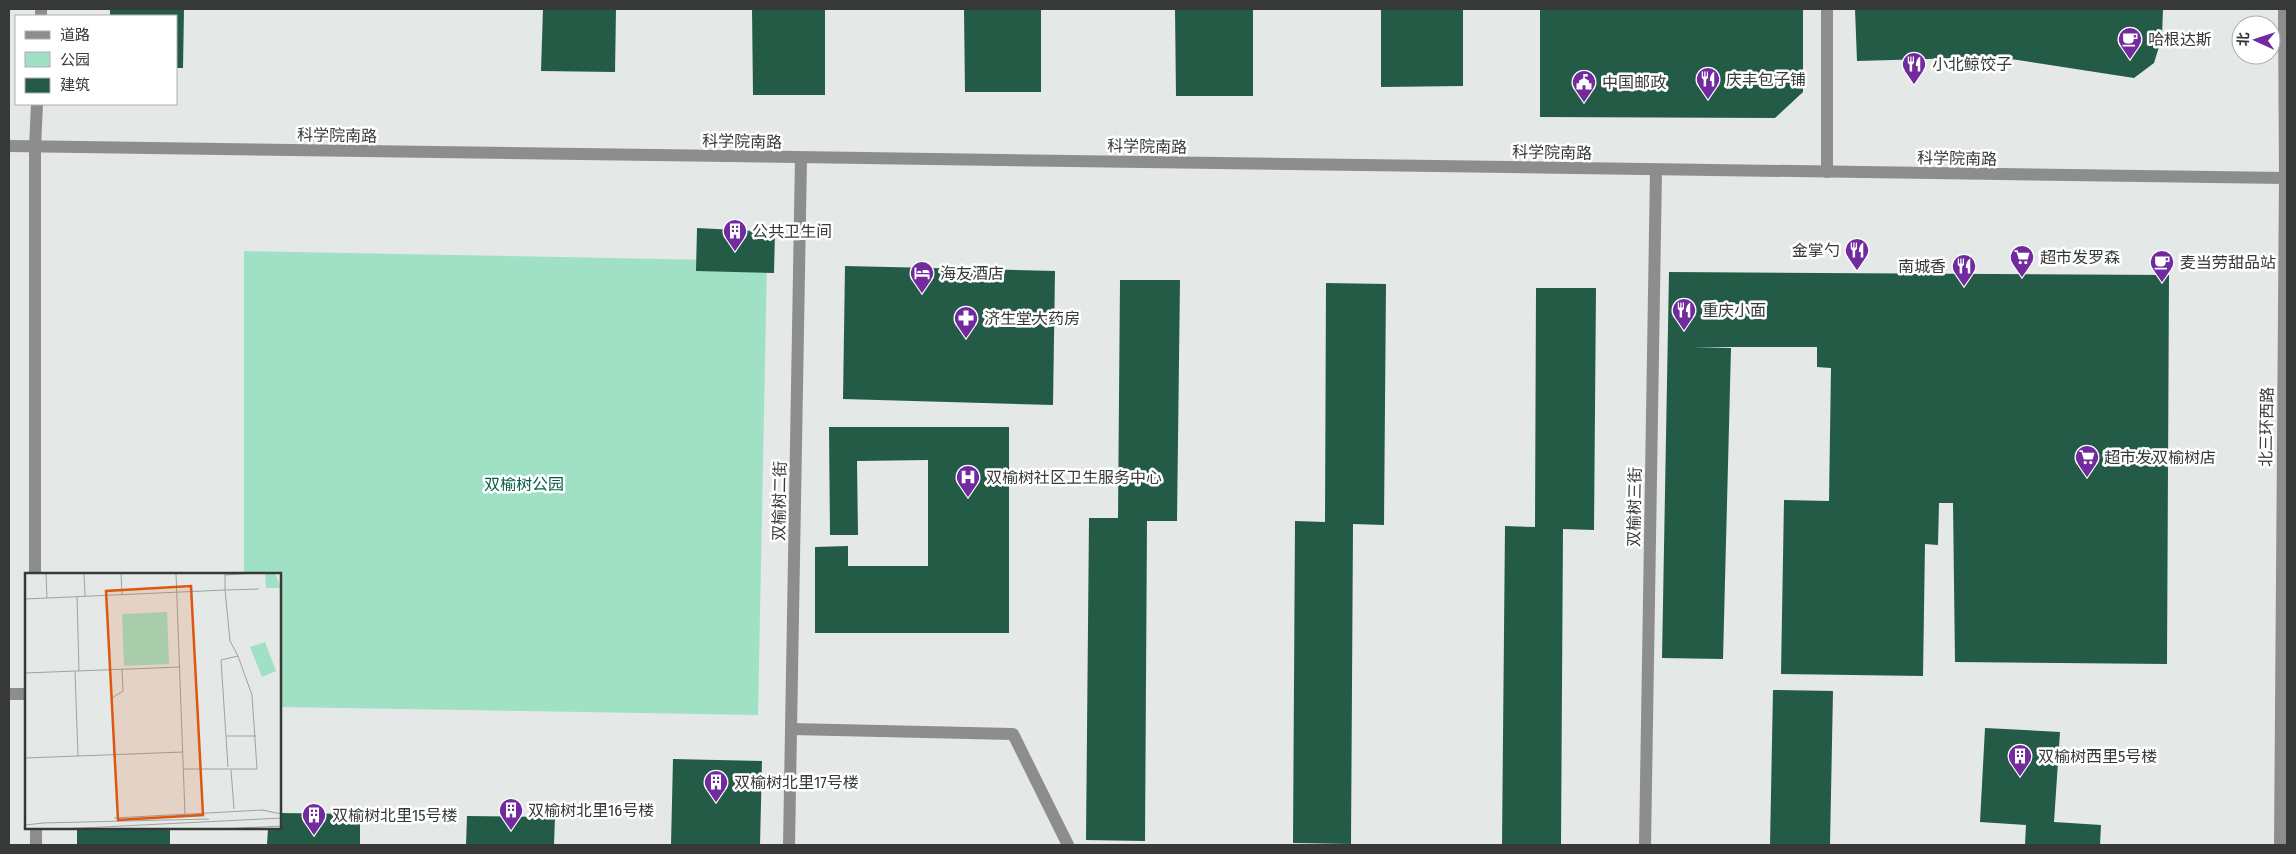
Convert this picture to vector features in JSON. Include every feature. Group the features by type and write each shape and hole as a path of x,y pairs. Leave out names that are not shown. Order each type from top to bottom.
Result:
{"street":[{"path":"1827,9 1828,172"},
{"name":"北三环西路","path":"2280,845 2285,178 2284,9"},
{"path":"35,573 35,147 37,105"},
{"name":"科学院南路","path":"9,146 2285,178"},
{"name":"双榆树二街","path":"789,845 801,158"},
{"name":"双榆树三街","path":"1645,845 1656,170"},
{"path":"9,694 25,694"},
{"path":"791,729 1013,734 1068,845"},
{"path":"36,829 36,845"}],"green space":[{"name":"双榆树公园","path":"244,251 767,261 758,715 281,707 281,573 244,573"}],"building":[{"path":"110,9 184,9 183,68 178,68 178,15 110,15"},
{"path":"543,9 616,9 615,72 541,71"},
{"path":"752,9 825,9 825,95 753,95"},
{"path":"964,9 1041,9 1041,92 965,92"},
{"path":"1175,9 1253,9 1253,96 1176,96"},
{"path":"1381,9 1463,9 1463,86 1381,87"},
{"path":"1540,9 1803,9 1803,92 1775,118 1540,117"},
{"path":"1855,9 2163,9 2162,37 2154,63 2134,78 1998,57 1857,61"},
{"name":"公共卫生间","path":"697,228 775,232 774,273 696,271"},
{"path":"845,266 1055,271 1053,405 843,399"},
{"path":"1669,272 2169,275 2167,664 1955,662 1953,503 1939,503 1938,545 1925,544 1923,676 1781,674 1784,500 1829,501 1831,368 1817,367 1817,347 1693,347 1731,348 1723,659 1662,658"},
{"path":"1120,280 1180,280 1177,521 1147,521 1145,841 1086,840 1089,518 1118,518"},
{"path":"1326,283 1386,284 1384,525 1353,524 1351,844 1293,843 1295,521 1325,522"},
{"path":"1536,288 1596,288 1594,530 1563,529 1561,845 1502,845 1505,526 1535,527"},
{"name":"双榆树社区卫生服务中心","path":"829,427 1009,427 1009,633 815,633 815,547 848,546 848,566 928,566 928,460 857,461 858,535 830,535"},
{"path":"1773,690 1833,691 1830,845 1770,845"},
{"name":"双榆树西里5号楼","path":"1985,728 2060,732 2054,822 2101,825 2100,845 2025,845 2026,825 1980,822"},
{"name":"双榆树北里17号楼","path":"673,759 762,761 760,845 671,845"},
{"name":"双榆树北里15号楼","path":"281,813 360,814 360,845 267,845 268,829 281,829"},
{"name":"双榆树北里16号楼","path":"467,816 555,817 554,845 466,845"},
{"path":"77,829 170,829 170,845 77,845"}],"place":[{"name":"哈根达斯","path":"2130,60"},
{"name":"小北鲸饺子","path":"1914,85"},
{"name":"庆丰包子铺","path":"1708,100"},
{"name":"中国邮政","path":"1584,103"},
{"name":"公共卫生间","path":"735,252"},
{"name":"金掌勺","path":"1857,271"},
{"name":"超市发罗森","path":"2022,278"},
{"name":"麦当劳甜品站","path":"2162,283"},
{"name":"南城香","path":"1964,287"},
{"name":"海友酒店","path":"922,294"},
{"name":"重庆小面","path":"1684,331"},
{"name":"济生堂大药房","path":"966,339"},
{"name":"超市发双榆树店","path":"2087,478"},
{"name":"双榆树社区卫生服务中心","path":"968,498"},
{"name":"双榆树西里5号楼","path":"2020,777"},
{"name":"双榆树北里17号楼","path":"716,803"},
{"name":"双榆树北里16号楼","path":"511,831"},
{"name":"双榆树北里15号楼","path":"314,836"}]}
